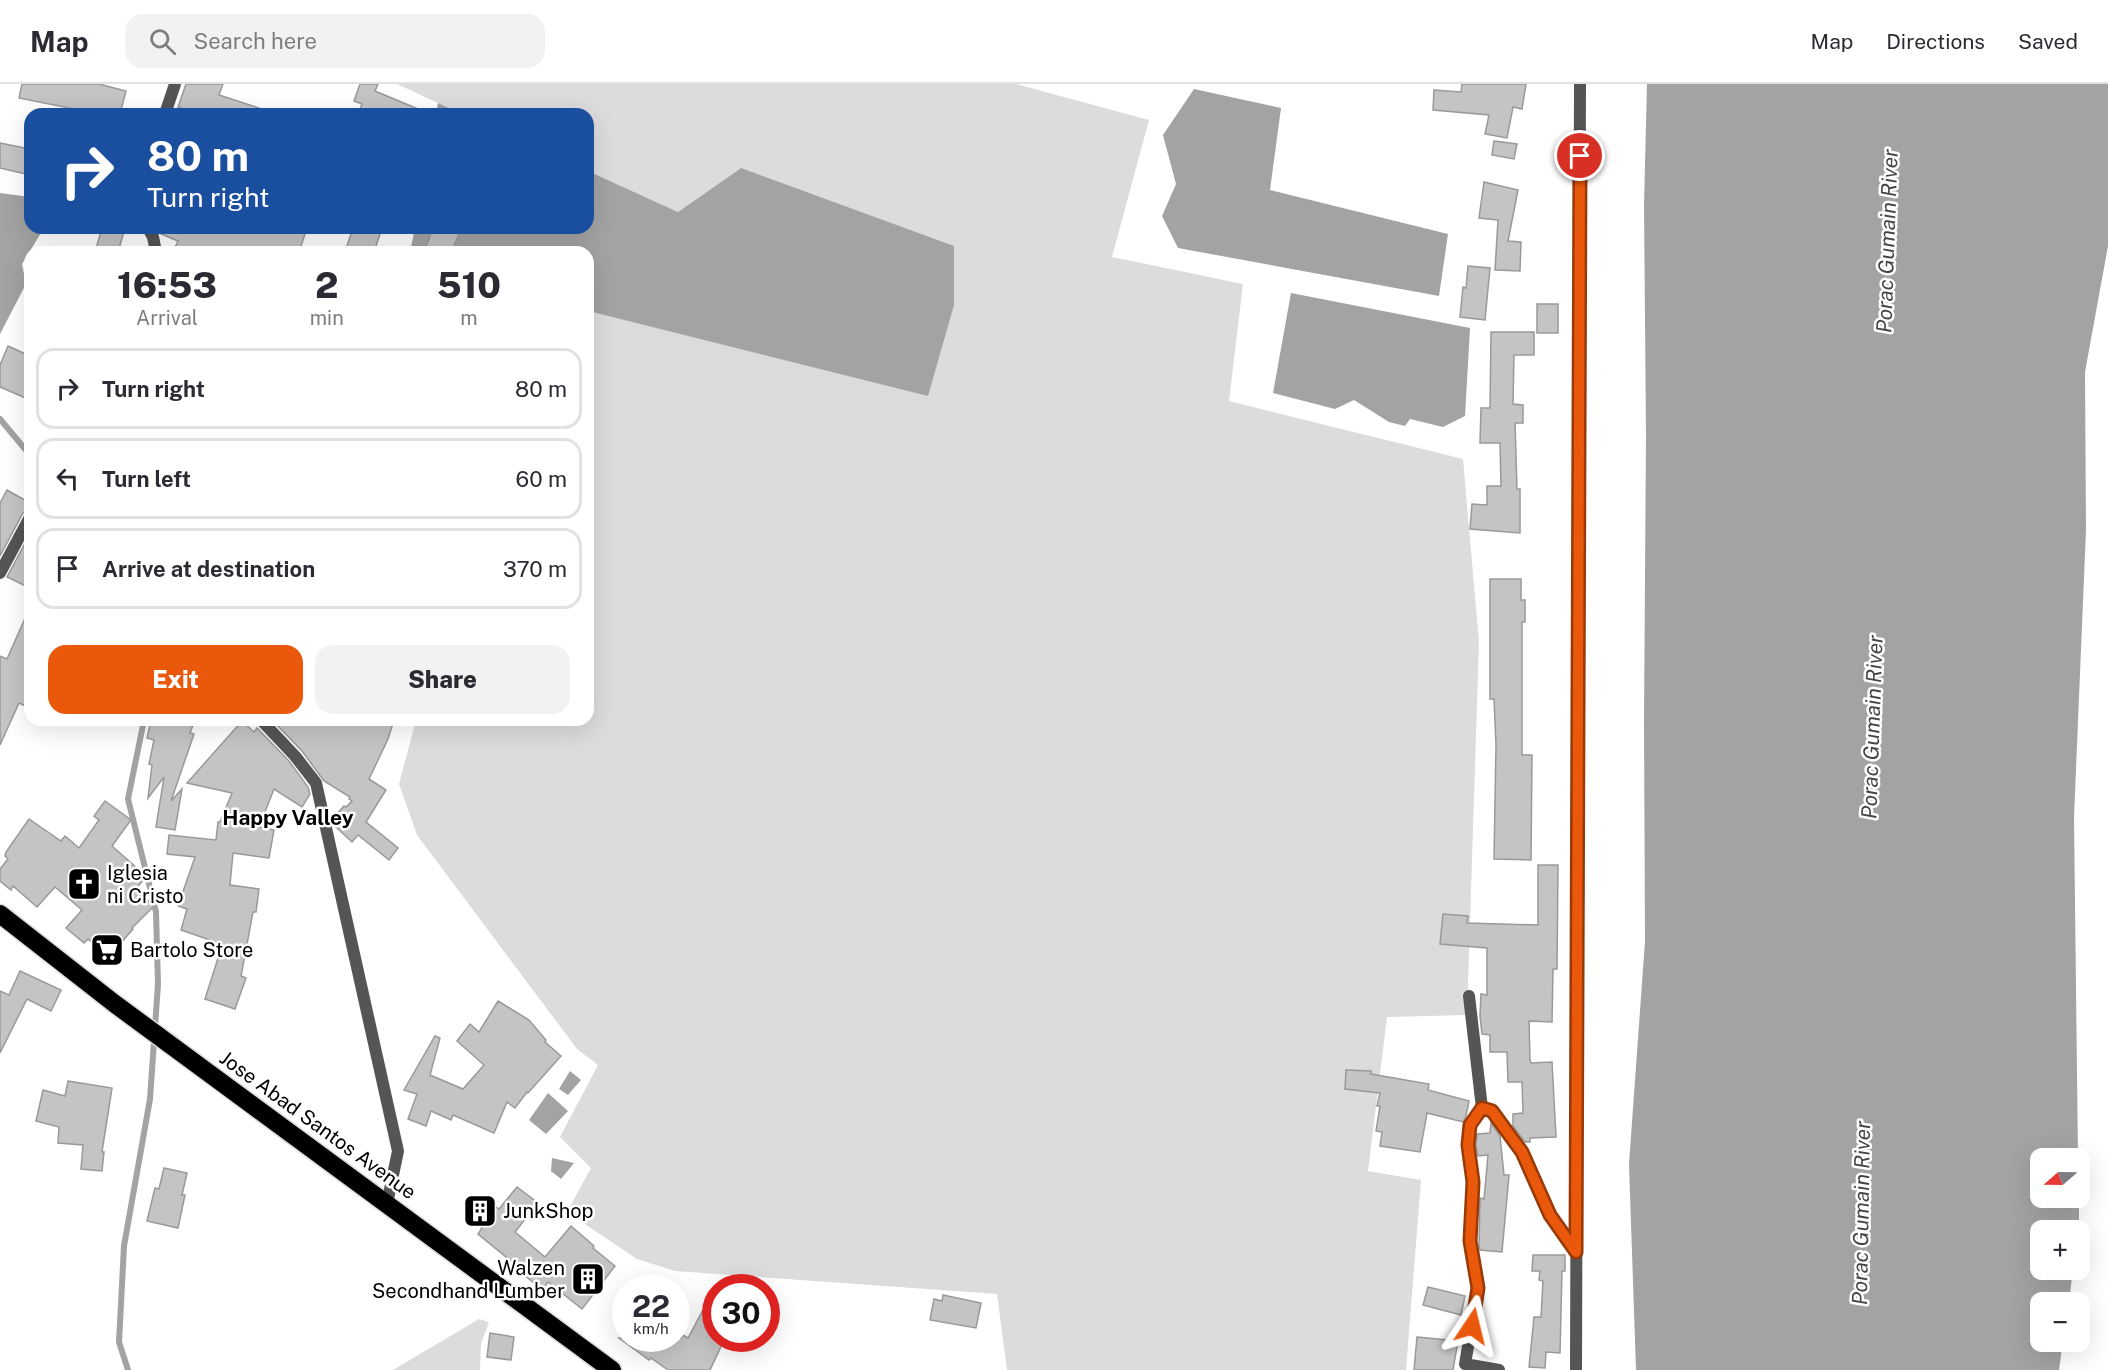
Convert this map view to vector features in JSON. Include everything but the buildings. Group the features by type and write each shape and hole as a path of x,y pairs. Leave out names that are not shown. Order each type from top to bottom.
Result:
{"highway":[{"name":"Jose Abad Santos Avenue","path":"0,914 115,1004 612,1370"}],"street":[{"path":"167,108 176,84"},
{"path":"1576,1370 1580,84"},
{"path":"0,573 24,528"},
{"path":"267,726 316,783 398,1151 387,1204"},
{"path":"1469,996 1482,1108 1470,1125 1468,1145 1473,1182 1470,1241 1478,1288 1466,1367 1499,1370"},
{"path":"1482,1108 1492,1111 1522,1152 1550,1215 1576,1252"}],"shaded area":[{"path":"397,84 1016,84 1149,120 1112,257 1243,284 1229,401 1463,459 1479,642 1467,1015 1387,1017 1368,1171 1421,1180 1406,1370 1007,1370 997,1294 780,1278 780,1274 675,1271 637,1259 567,1212 591,1168 560,1137 598,1065 577,1049 417,835 399,784 414,726 594,726 594,312 928,395 741,168 678,212 594,174 594,108 449,108"},
{"path":"479,1319 489,1322 481,1344 480,1370 393,1370"}],"water":[{"name":"Porac Gumain River","path":"1647,84 2108,84 2108,246 2085,372 2086,530 2074,817 2078,1148 2030,1148 2030,1208 2079,1208 2079,1220 2030,1220 2030,1280 2072,1280 2070,1292 2030,1292 2030,1352 2061,1352 2059,1370 1636,1370 1629,1164 1645,941 1644,205"},
{"path":"1194,89 1281,108 1270,190 1448,234 1439,296 1178,248 1162,216 1176,184 1163,135"},
{"path":"438,103 449,108 437,108"},
{"path":"741,168 954,246 954,305 928,396 594,312 594,246 411,246 414,234 594,234 594,174 678,212"},
{"path":"0,193 24,196 24,234 40,234 33,246 24,246 22,264 24,288 0,334"},
{"path":"1291,293 1470,328 1465,416 1443,427 1410,419 1405,426 1389,422 1354,400 1335,409 1273,393"},
{"path":"570,1071 581,1080 568,1095 559,1089"},
{"path":"548,1093 568,1111 546,1134 529,1120"},
{"path":"552,1158 574,1163 561,1179 551,1171"}],"waterway":[{"path":"0,419 24,448"},
{"path":"128,1370 119,1342 124,1246 150,1099 158,984 156,912 128,799 143,726"}],"place":[{"name":"Iglesia ni Cristo","path":"84,884"},
{"name":"Bartolo Store","path":"107,950"},
{"name":"JunkShop","path":"480,1211"},
{"name":"Walzen Secondhand Lumber","path":"588,1279"}],"district":[{"name":"Happy Valley","path":"288,817"}],"route":[{"path":"1472,1326 1478,1288 1470,1241 1473,1182 1468,1145 1470,1125 1482,1108 1492,1111 1522,1152 1550,1215 1576,1252 1580,156"}]}
